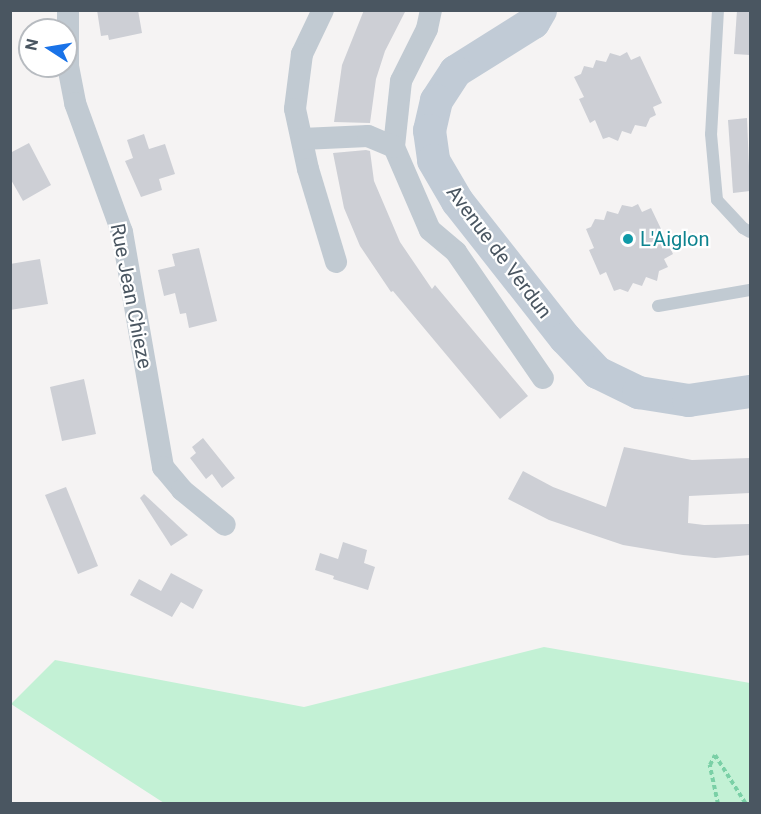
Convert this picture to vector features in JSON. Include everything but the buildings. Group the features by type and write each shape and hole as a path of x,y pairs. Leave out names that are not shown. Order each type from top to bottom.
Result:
{"main road":[{"name":"Avenue de Verdun","path":"540,10 533,22 455,71 436,100 429,130 433,159 457,201 565,338 597,372 638,392 688,400 750,391"}],"street":[{"name":"Rue Jean Chieze","path":"68,10 68,66 75,103 122,232 164,467 182,490 225,525"},
{"path":"323,10 302,54 295,109 336,262"},
{"path":"431,10 427,29 401,81 394,147 430,230 456,252 543,378"},
{"path":"302,139 368,136 394,147"}],"lane":[{"path":"718,10 711,134 717,200 743,228 750,232"},
{"path":"658,306 750,290"}],"path":[{"path":"718,804 710,765 715,755 746,804"}],"green space":[{"path":"544,647 750,683 750,803 164,803 11,704 55,660 304,707"}],"place":[{"name":"L'Aiglon","path":"628,239"}]}
